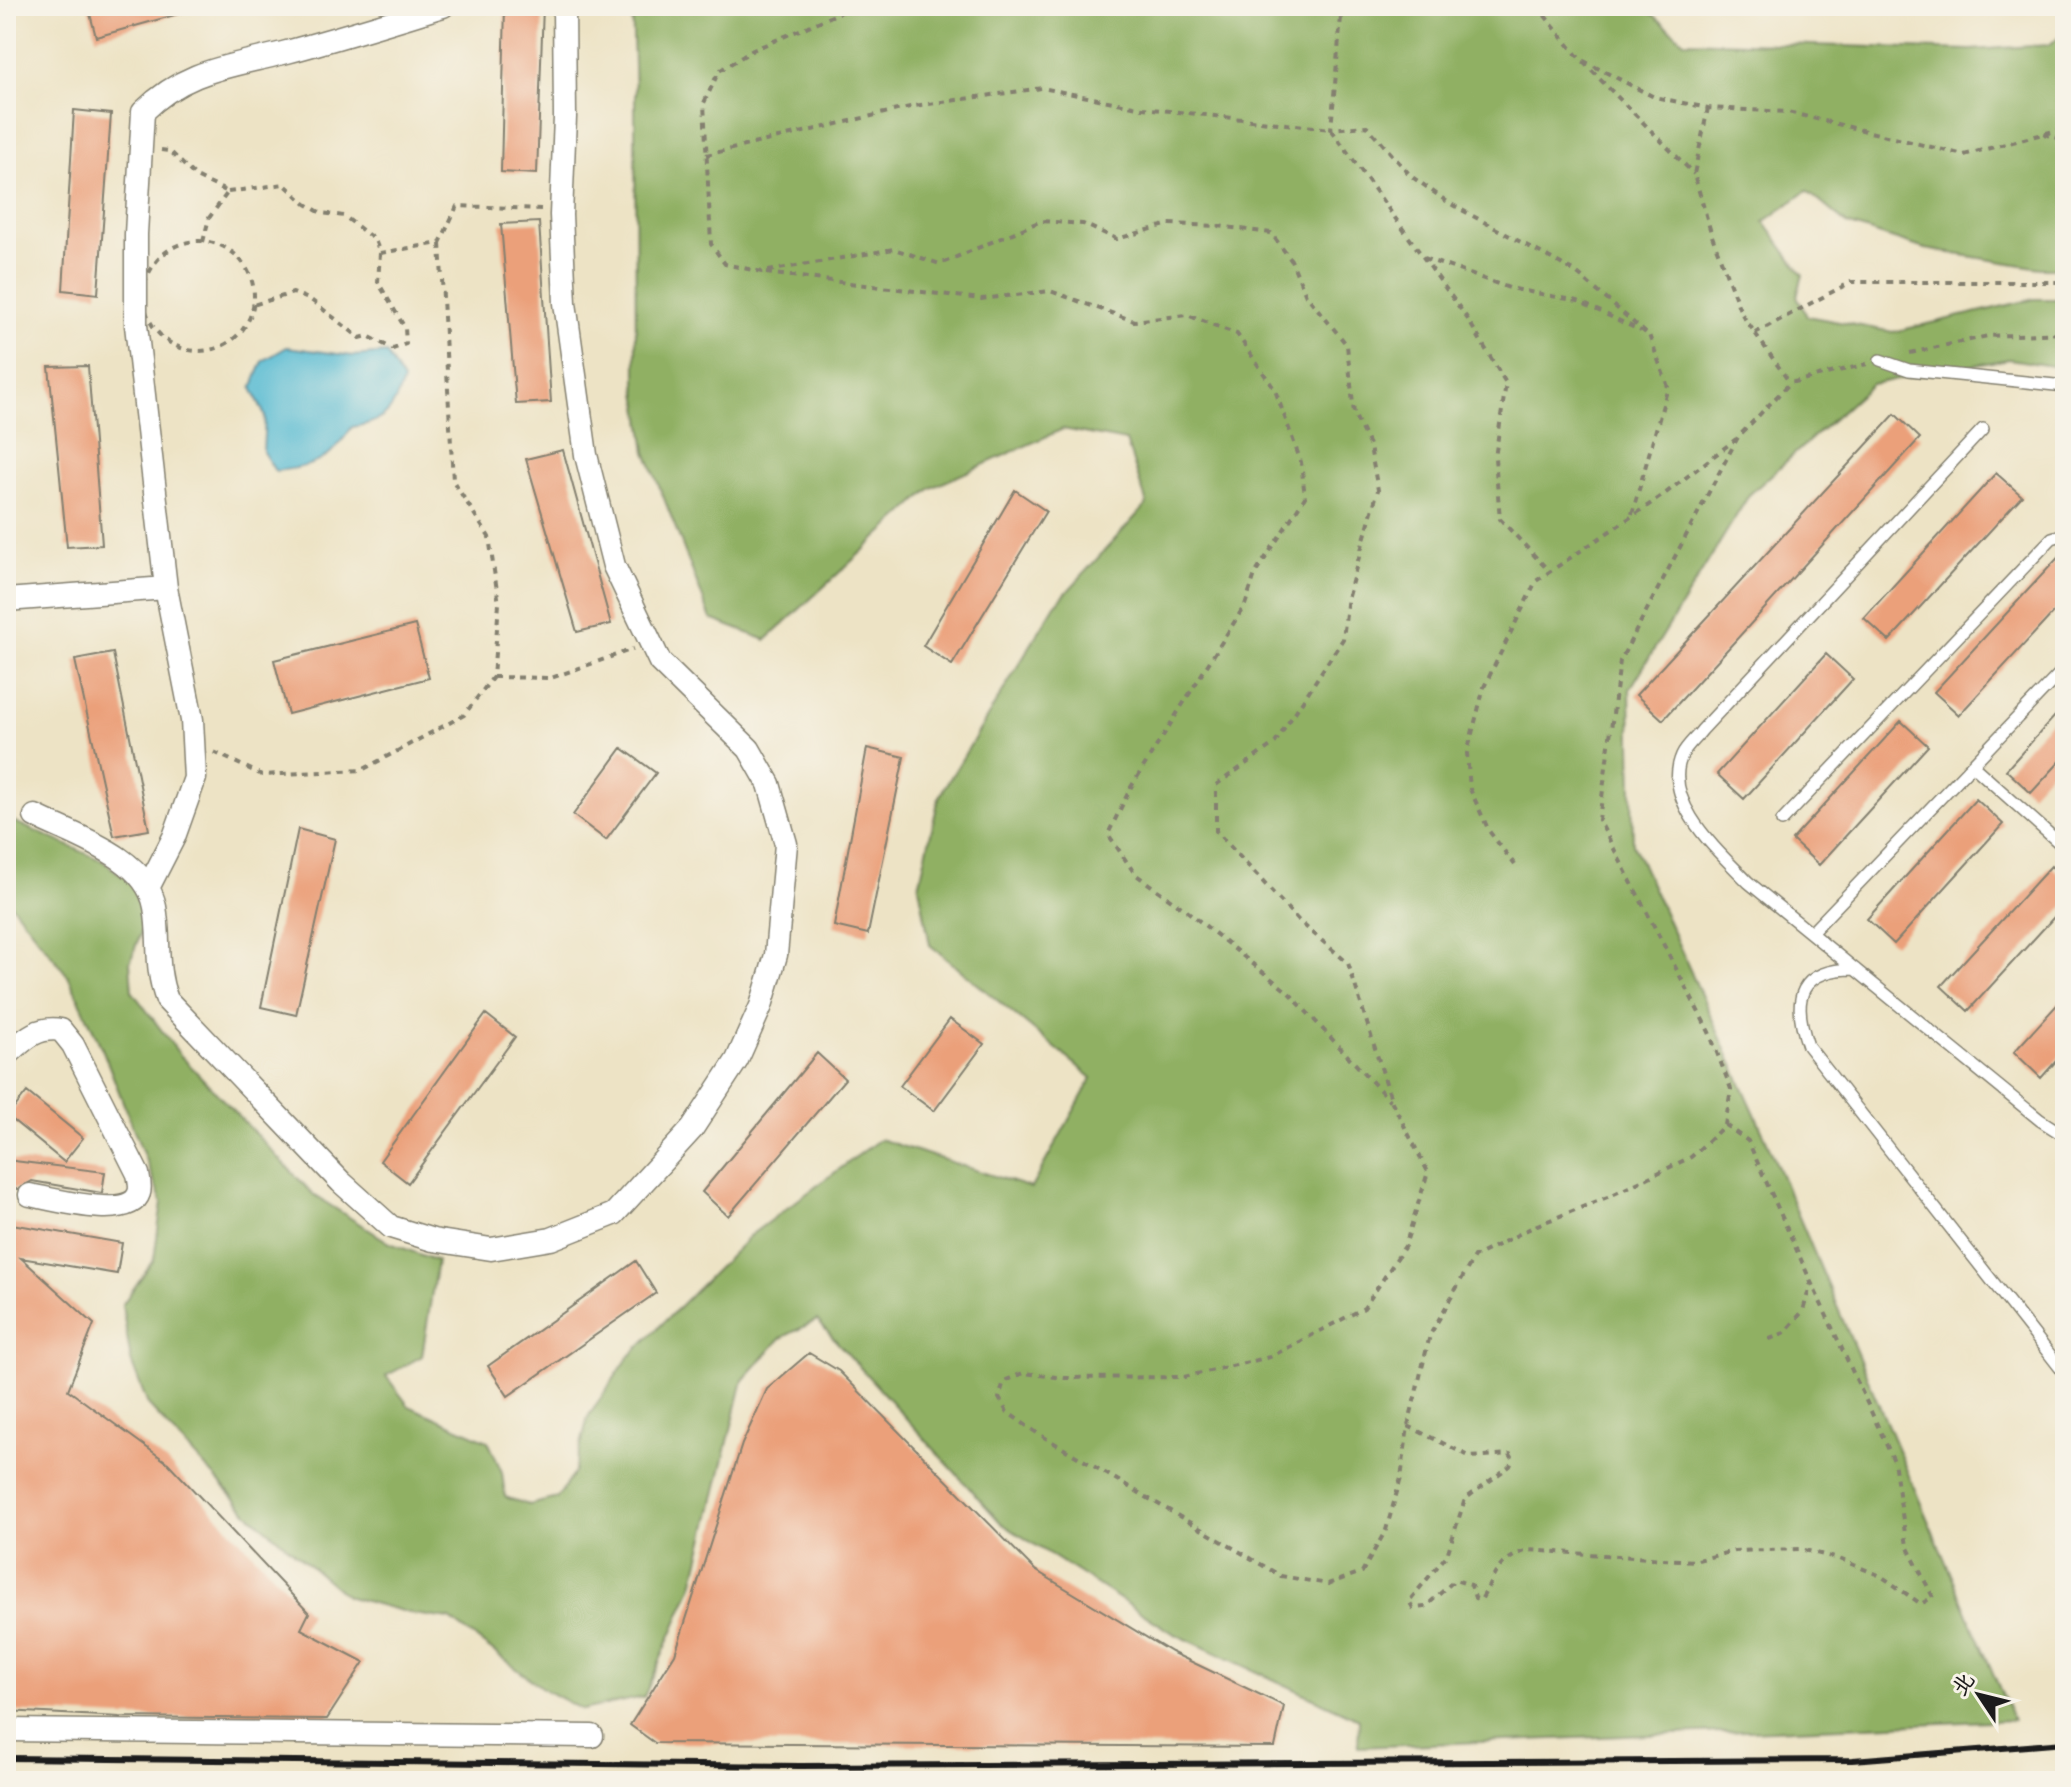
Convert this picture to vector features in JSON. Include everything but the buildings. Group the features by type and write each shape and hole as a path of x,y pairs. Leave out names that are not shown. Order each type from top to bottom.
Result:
{"street":[{"path":"149,886 174,837 195,778 193,742 166,588 136,325 143,112 159,96 204,71 282,53 443,6"},
{"path":"35,816 103,850 134,870 149,886 155,909 157,975 167,1000 341,1182 391,1227 433,1240 491,1249 551,1239 614,1214 692,1129 737,1060 761,1006 776,955 786,844 769,784 749,749 660,662 614,566 586,455 565,303 561,209 565,117 564,6"},
{"path":"6,600 166,588"},
{"path":"6,1056 29,1035 45,1027 61,1030 73,1045 138,1174 139,1193 132,1203 115,1209 30,1195"},
{"path":"6,1730 592,1736"}],"lane":[{"path":"1880,360 1909,370 2065,386"},
{"path":"1983,429 1682,754 1677,780 1709,841 1748,882 2065,1136"},
{"path":"1782,821 2052,538 2065,534"},
{"path":"1811,933 2065,668"},
{"path":"1972,765 2065,848"},
{"path":"1855,969 1827,969 1806,988 1799,1021 1808,1046 2065,1374"}],"path":[{"path":"855,6 753,50 719,71 704,103 711,244 725,264 762,272 981,299 1050,291 1134,321 1187,315 1237,334 1275,390 1301,462 1305,497 1255,574 1245,605 1131,787 1108,834 1135,874 1187,911 1289,993 1392,1102"},
{"path":"1342,6 1331,129 1467,318 1506,383 1495,458 1500,519 1549,571"},
{"path":"1537,6 1580,59 1694,174 1741,313 1790,383"},
{"path":"1580,59 1654,97 1708,108 1788,112 1964,155 2065,128"},
{"path":"706,155 914,106 1042,88 1143,108 1331,129 1367,126 1411,176 1449,203 1574,271 1648,335 1668,387 1631,516"},
{"path":"1694,174 1708,108"},
{"path":"2044,134 2065,140"},
{"path":"141,148 170,151 196,177 228,192 284,184 321,213 344,216 354,223 375,240 380,253 378,282 405,328 406,344 393,349 368,336 360,338 311,300 293,293 253,305"},
{"path":"203,242 209,218 228,192"},
{"path":"193,742 262,775 362,770 464,715 493,677 499,604 489,537 453,481 440,243 457,206 561,209"},
{"path":"762,272 894,249 940,264 1041,221 1083,224 1117,239 1169,224 1218,226 1271,233 1291,260 1306,295 1347,345 1354,414 1370,447 1378,490 1348,596 1343,639 1275,743 1216,785 1216,831 1299,921 1348,963 1392,1102 1428,1172 1405,1246 1364,1308 1270,1357 1184,1377 1064,1378 1023,1373 1004,1381 999,1398 1007,1412 1037,1433 1281,1576 1328,1584 1362,1572 1386,1530 1401,1478 1408,1426 1430,1335 1474,1257 1535,1226 1610,1196 1691,1157 1725,1125 1731,1089 1709,1032 1599,820 1620,661 1738,437"},
{"path":"203,242 229,250 243,262 252,279 253,305 242,332 228,344 210,351 184,349 161,337 150,323 144,306 144,288 150,271 161,257 176,246 203,242"},
{"path":"380,253 440,243"},
{"path":"1424,258 1509,288 1578,301 1648,335"},
{"path":"1755,333 1851,282 2065,282"},
{"path":"1515,865 1489,831 1470,789 1467,753 1484,687 1536,581 1738,437 1790,383 1988,336 2065,333"},
{"path":"493,677 551,678 607,661 649,642"},
{"path":"1408,1426 1471,1457 1510,1454 1513,1459 1510,1466 1465,1499 1454,1541 1436,1571 1411,1594 1409,1601 1413,1608 1425,1607 1455,1580 1471,1585 1475,1598 1481,1600 1494,1570 1508,1557 1527,1550 1694,1561 1734,1551 1801,1549 1839,1559 1881,1576 1921,1604 1933,1597 1907,1546 1894,1461 1748,1141 1725,1125"},
{"path":"1765,1341 1784,1333 1803,1311 1811,1282"}],"green space":[{"path":"632,6 1643,6 1684,41 1971,50 2049,45 2065,32 2065,268 2040,268 1925,249 1847,224 1807,191 1764,222 1803,275 1797,296 1807,316 1893,332 2034,299 2065,299 2065,368 2009,359 1872,384 1749,495 1630,689 1633,844 1756,1116 2013,1720 1358,1747 1359,1719 1173,1633 1001,1523 817,1320 781,1338 743,1380 693,1585 644,1697 582,1710 545,1690 450,1619 413,1614 346,1596 248,1513 148,1405 131,1361 122,1305 154,1259 162,1202 103,1051 68,976 6,898 6,818 101,860 134,884 145,921 130,962 132,991 181,1056 314,1195 390,1243 437,1261 422,1356 386,1376 409,1406 488,1441 502,1472 505,1497 529,1505 557,1498 574,1473 588,1417 628,1358 752,1234 880,1139 1031,1188 1092,1078 930,945 919,886 939,797 1055,605 1147,504 1126,441 1063,429 931,488 766,640 711,619 646,452 636,385"}],"water":[{"path":"287,347 353,356 386,353 403,381 386,414 372,422 352,427 328,455 311,464 275,471 263,452 265,416 252,388 263,361"}],"railway":[{"path":"6,1758 800,1766 1853,1760 2065,1743"}]}
